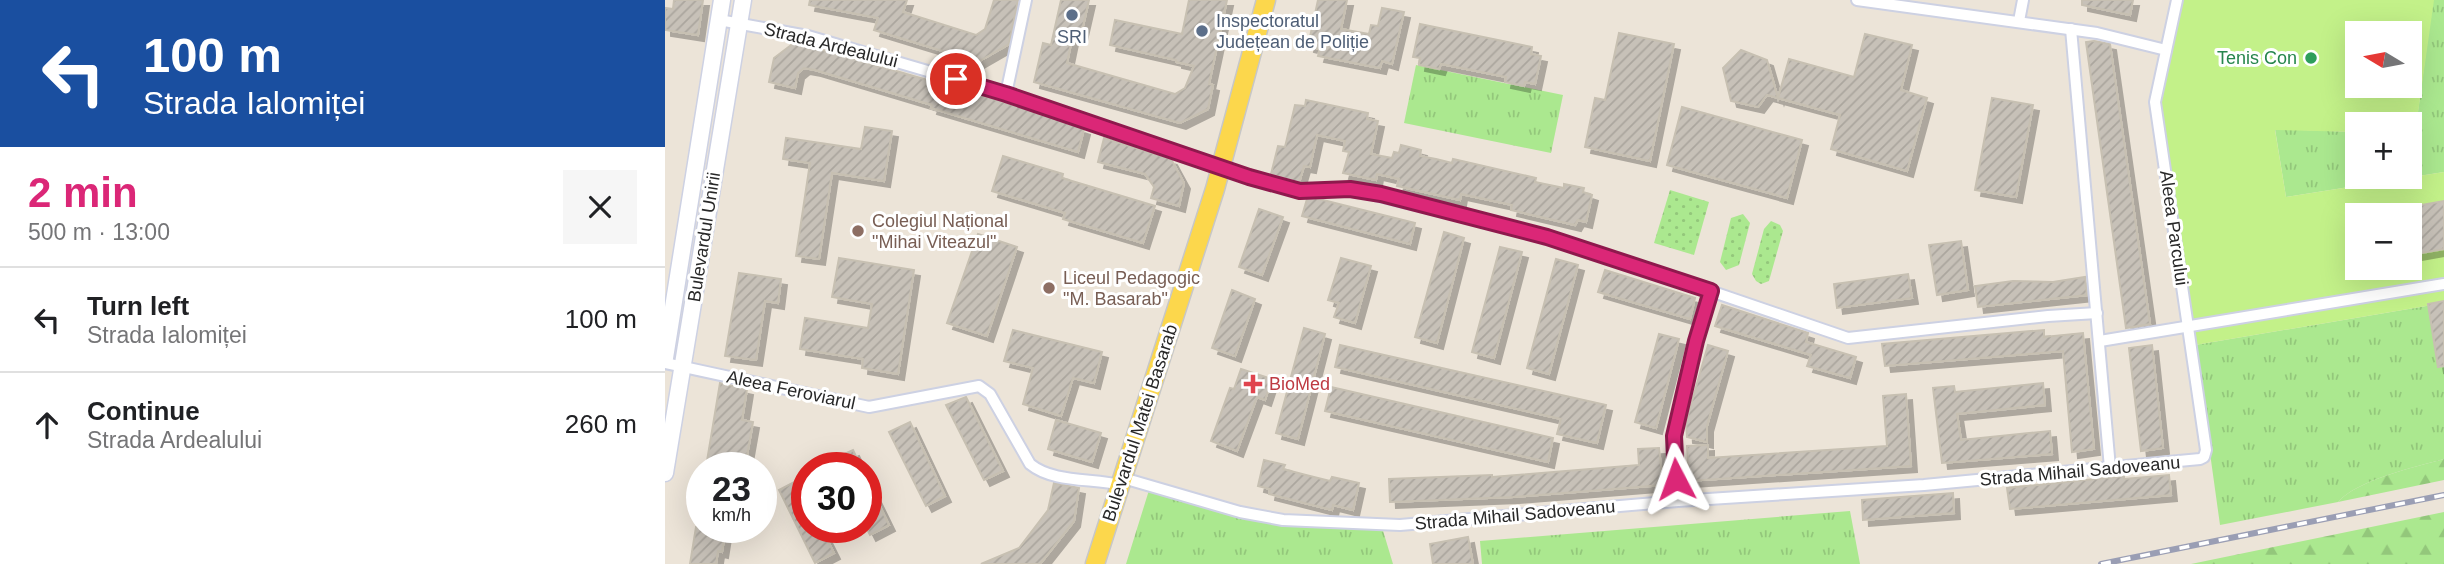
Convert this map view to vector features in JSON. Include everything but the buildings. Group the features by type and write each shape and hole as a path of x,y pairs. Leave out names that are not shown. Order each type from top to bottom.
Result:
{"main road":[{"name":"Bulevardul Matei Basarab","path":"1095,564 1221,167 1266,0"}],"street":[{"name":"Bulevardul Unirii","path":"665,361 722,0"},
{"name":"Bulevardul Unirii","path":"665,473 743,0"},
{"path":"1006,94 1026,0"},
{"path":"1857,0 2097,33 2166,50"},
{"path":"2019,21 2023,0"},
{"name":"Aleea Parcului","path":"2177,0 2155,102 2206,450 2204,457"},
{"name":"Strada Ardealului","path":"719,20 808,36 1006,94 1300,191 1350,189 1381,194 1571,245 1848,338 2097,313"},
{"path":"2071,29 2110,468"},
{"path":"2100,341 2444,284"},
{"path":"1678,501 1674,436 1696,341 1711,291"},
{"name":"Aleea Feroviarul","path":"665,361 869,407 979,386 990,394 1030,464 1036,469 1054,475 1122,481"},
{"name":"Strada Mihail Sadoveanu","path":"1122,481 1240,512 1296,521 1400,525 1678,501 1924,485 2204,457"}],"green space":[{"path":"2181,0 2434,0 2422,85 2422,21 2345,21 2345,98 2420,98 2418,112 2345,112 2345,132 2275,130 2286,197 2345,188 2422,189 2422,175 2444,172 2444,303 2195,345 2161,100"},
{"path":"2433,0 2444,0 2444,172 2422,175 2422,112 2418,112 2422,98"},
{"path":"1416,65 1563,95 1551,153 1404,123"},
{"path":"2275,129 2345,132 2345,188 2286,197"},
{"path":"1670,190 1709,202 1694,255 1654,243"},
{"path":"1743,214 1750,223 1739,265 1726,270 1720,262 1731,218"},
{"path":"1771,221 1780,225 1783,231 1769,281 1761,284 1752,274 1764,229"},
{"path":"2444,303 2444,459 2372,481 2338,502 2220,525 2195,345"},
{"path":"2444,459 2444,480 2338,502 2372,481"},
{"path":"1150,487 1240,512 1381,524 1393,564 1126,564"},
{"path":"1850,511 1860,564 1482,564 1480,541"},
{"path":"2444,512 2444,564 2191,564"}],"railway":[{"path":"2101,564 2444,495"}],"place":[{"name":"SRI","path":"1072,15"},
{"name":"Inspectoratul Județean de Poliție","path":"1202,31"},
{"name":"Tenis Con","path":"2311,58"},
{"name":"Colegiul Național \"Mihai Viteazul\"","path":"858,231"},
{"name":"Liceul Pedagogic \"M. Basarab\"","path":"1049,288"},
{"name":"BioMed","path":"1253,384"}],"route":[{"path":"956,79 1249,177 1300,191 1350,189 1381,194 1547,237 1711,291 1696,341 1674,436 1676,479"}]}
